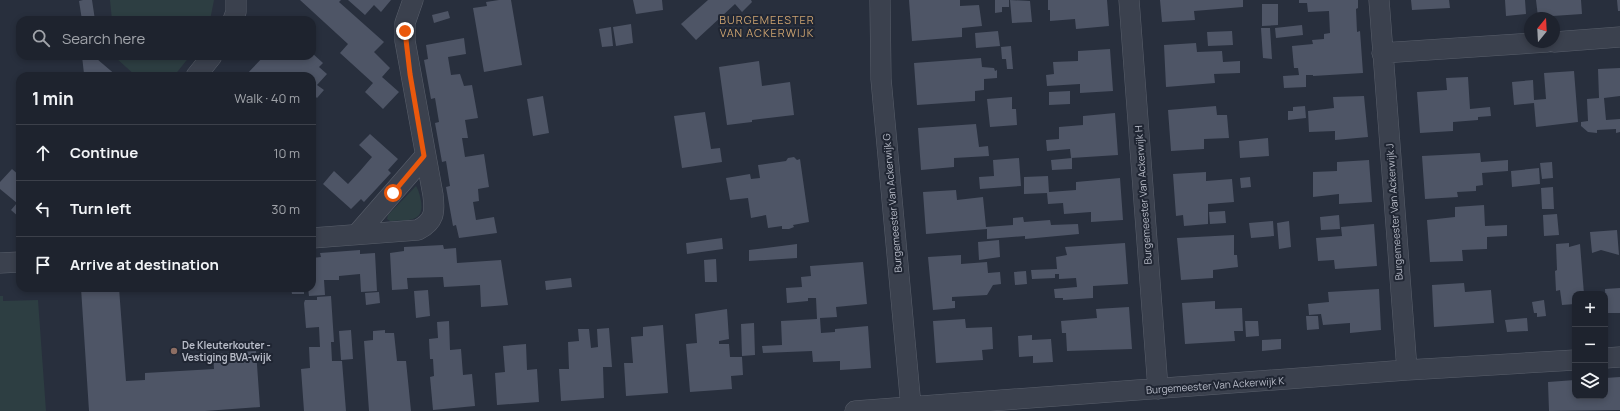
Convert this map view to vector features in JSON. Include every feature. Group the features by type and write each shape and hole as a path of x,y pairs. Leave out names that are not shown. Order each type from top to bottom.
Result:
{"street":[{"path":"234,16 236,0"},
{"path":"316,238 418,230 427,226 432,218 434,207 405,41 405,23 413,0"},
{"name":"Burgemeester Van Ackerwijk G","path":"880,0 881,79 911,407"},
{"name":"Burgemeester Van Ackerwijk H","path":"1129,0 1158,389"},
{"name":"Burgemeester Van Ackerwijk J","path":"1379,0 1407,370"},
{"path":"1560,42 1620,37"},
{"path":"1382,53 1524,44"},
{"path":"199,72 209,60"},
{"path":"357,234 424,156"},
{"path":"0,263 16,262"},
{"path":"1608,358 1620,357"},
{"name":"Burgemeester Van Ackerwijk K","path":"855,411 1407,370 1572,360"}],"shaded area":[{"path":"110,0 214,0 211,16 112,16"},
{"path":"118,60 187,60 177,72 132,72"},
{"path":"416,186 421,201 420,213 417,217 402,221 390,221 387,219 388,215"},
{"path":"0,296 3,296 3,301 38,300 46,411 0,411"}],"building":[{"path":"92,0 94,16 81,16 79,1"},
{"path":"300,0 341,0 339,2 384,42 374,52 390,68 382,77 399,92 383,109 365,92 373,83 340,53 348,44"},
{"path":"348,0 391,0 381,12 374,5 365,15"},
{"path":"511,0 522,65 484,72 473,8 487,6 486,2"},
{"path":"633,0 662,0 663,10 636,14"},
{"path":"708,0 751,0 752,2 742,12 735,4 696,40 681,24"},
{"path":"909,0 960,0 960,6 979,5 982,26 962,28 962,37 912,41"},
{"path":"995,0 1009,0 1009,7 1002,7 1002,12 995,13"},
{"path":"1010,0 1030,1 1032,22 1012,23"},
{"path":"1048,0 1107,0 1109,26 1076,29 1075,19 1050,21"},
{"path":"1160,0 1243,0 1243,7 1194,11 1195,20 1162,22"},
{"path":"1299,0 1358,0 1358,8 1356,9 1357,32 1360,31 1363,73 1313,76 1306,75 1306,87 1284,88 1283,76 1299,75 1298,68 1294,68 1292,46 1313,44 1312,40 1324,39 1324,34 1330,33 1329,11 1308,12 1307,3 1299,3"},
{"path":"1411,0 1449,0 1450,8 1412,10"},
{"path":"1505,0 1525,0 1526,12 1524,12 1524,14 1506,16"},
{"path":"1536,0 1581,0 1582,14 1560,16 1560,12 1537,12"},
{"path":"1617,0 1620,0 1620,11 1618,11"},
{"path":"1262,4 1278,4 1278,25 1262,26"},
{"path":"448,11 450,18 434,23 432,15"},
{"path":"631,24 633,43 616,46 613,27"},
{"path":"1302,25 1303,35 1276,38 1275,28"},
{"path":"611,27 613,46 602,47 599,29"},
{"path":"1261,28 1270,28 1272,59 1263,58"},
{"path":"998,31 1000,46 976,48 975,33"},
{"path":"1232,31 1233,45 1208,46 1207,32"},
{"path":"464,38 466,54 448,57 451,75 460,74 464,86 472,85 478,118 465,120 468,138 462,138 465,157 484,154 489,187 478,189 479,201 473,202 476,220 494,217 497,233 459,238 456,225 453,226 446,187 450,186 446,161 442,162 435,123 439,122 435,98 431,99 424,60 428,59 426,45"},
{"path":"1196,43 1197,52 1222,51 1223,62 1240,61 1240,73 1214,74 1215,83 1166,87 1164,45"},
{"path":"1011,46 1013,69 1007,69 1006,59 1002,59 1001,47"},
{"path":"1110,49 1113,91 1080,93 1080,84 1047,86 1046,75 1054,74 1053,62 1078,61 1078,51"},
{"path":"316,57 323,63 319,67 327,74 317,85 324,90 317,98 316,72 249,72 260,60 316,60"},
{"path":"981,58 982,67 994,68 995,71 997,70 997,78 984,79 984,90 975,91 975,101 917,105 914,63"},
{"path":"82,60 98,60 112,72 84,72"},
{"path":"759,61 762,86 790,82 794,115 752,120 752,122 727,125 719,67"},
{"path":"1620,68 1620,96 1604,98 1606,120 1620,119 1620,132 1616,133 1616,129 1597,130 1597,133 1588,132 1581,126 1581,122 1588,121 1587,99 1599,98 1598,69"},
{"path":"1574,71 1578,122 1536,127 1534,103 1514,105 1512,82 1533,80 1534,100 1546,99 1544,73"},
{"path":"1468,77 1470,109 1490,107 1491,116 1478,117 1478,120 1453,122 1453,131 1420,133 1417,92 1447,90 1446,78"},
{"path":"1070,91 1070,104 1049,105 1049,92"},
{"path":"543,96 549,133 533,136 527,99"},
{"path":"1364,96 1368,137 1335,140 1335,131 1309,132 1308,111 1334,108 1333,97"},
{"path":"1012,97 1012,109 1016,109 1017,125 990,127 987,99"},
{"path":"1216,106 1217,115 1227,115 1229,138 1204,139 1204,149 1171,151 1168,110"},
{"path":"1305,106 1306,118 1288,120 1288,111 1293,111 1293,107"},
{"path":"705,112 711,149 720,148 722,162 682,168 674,116"},
{"path":"1115,113 1118,155 1071,158 1070,149 1047,151 1046,140 1059,139 1059,127 1083,125 1083,116"},
{"path":"976,124 979,147 988,146 989,156 954,158 954,167 921,170 918,128"},
{"path":"370,134 398,159 388,170 391,173 364,202 361,199 351,209 323,184 334,171 348,184 372,157 359,145"},
{"path":"1268,138 1269,156 1240,158 1239,141"},
{"path":"1480,153 1481,162 1508,160 1508,171 1482,173 1483,185 1476,186 1476,191 1457,192 1458,197 1425,199 1422,156"},
{"path":"794,157 797,160 800,159 809,222 793,225 794,227 789,229 782,229 782,226 768,228 766,215 751,218 748,198 730,200 726,178 750,174 751,179 760,178 758,165 786,161 788,158"},
{"path":"1019,158 1021,186 980,189 979,177 994,176 993,160"},
{"path":"1072,158 1072,169 1052,170 1051,160"},
{"path":"1369,160 1372,202 1339,204 1339,194 1313,197 1313,172 1337,171 1337,162"},
{"path":"1552,162 1553,178 1542,179 1540,163"},
{"path":"1539,168 1540,184 1512,187 1511,171"},
{"path":"12,169 16,172 16,202 0,189 0,182"},
{"path":"1206,172 1206,181 1232,179 1234,202 1208,204 1208,224 1184,226 1183,215 1176,216 1173,174"},
{"path":"1048,176 1049,192 1076,190 1076,182 1120,178 1123,220 1091,222 1091,212 1064,214 1063,203 1048,204 1047,193 1024,194 1024,177"},
{"path":"1250,177 1251,187 1241,188 1240,178"},
{"path":"1553,187 1554,209 1542,209 1541,188"},
{"path":"956,190 957,200 983,197 986,227 1013,225 1013,218 1023,217 1024,222 1050,220 1051,225 1078,224 1079,234 1025,239 1025,236 987,239 987,229 926,234 923,192"},
{"path":"16,204 16,214 11,210"},
{"path":"1484,205 1485,226 1507,225 1507,236 1487,237 1487,249 1462,250 1463,261 1430,262 1427,220 1455,217 1455,207"},
{"path":"1225,211 1226,223 1210,224 1209,212"},
{"path":"1557,214 1559,235 1544,236 1543,215"},
{"path":"1339,215 1340,229 1321,230 1320,217"},
{"path":"1273,221 1274,236 1251,238 1249,223"},
{"path":"1289,221 1291,247 1279,249 1277,223"},
{"path":"1374,224 1377,266 1335,269 1334,260 1318,261 1316,238 1342,236 1341,227"},
{"path":"1617,230 1619,255 1601,250 1592,253 1590,232"},
{"path":"1234,235 1234,255 1237,255 1238,267 1213,270 1213,278 1181,280 1177,238"},
{"path":"722,238 723,249 687,254 686,243"},
{"path":"999,240 1000,257 979,260 978,242"},
{"path":"1125,243 1128,284 1093,286 1093,298 1063,300 1063,298 1055,298 1054,289 1077,287 1076,278 1059,279 1059,274 1055,274 1055,278 1032,279 1031,270 1057,269 1056,257 1067,255 1065,247"},
{"path":"1569,243 1569,247 1580,244 1584,291 1572,291 1572,304 1562,305 1560,290 1556,291 1556,244"},
{"path":"797,244 797,258 749,261 749,250"},
{"path":"443,245 444,249 456,248 457,263 501,260 508,305 481,307 480,285 444,287 443,277 407,278 408,289 392,290 390,253 404,251 404,247"},
{"path":"360,250 360,254 375,253 377,291 361,292 360,274 339,276 339,280 324,280 325,295 309,296 308,292 316,292 316,258 321,257 320,253"},
{"path":"961,255 961,264 987,262 988,273 1000,272 1001,284 993,285 987,295 952,297 952,301 955,301 955,308 933,310 928,257"},
{"path":"716,259 717,282 705,282 704,260"},
{"path":"863,262 867,304 836,307 837,317 820,318 821,333 835,332 835,329 868,326 871,368 840,370 840,361 813,362 812,351 763,353 762,346 782,345 781,321 817,319 816,298 808,298 808,301 787,303 786,288 802,287 801,277 811,276 810,266"},
{"path":"1026,271 1027,284 1015,285 1014,272"},
{"path":"571,278 572,287 546,290 545,281"},
{"path":"1464,283 1465,292 1491,290 1494,323 1434,327 1432,285"},
{"path":"1620,288 1620,313 1608,313 1608,291 1605,291 1605,289"},
{"path":"1379,289 1381,330 1350,333 1350,323 1323,325 1321,314 1309,315 1308,304 1329,302 1328,292"},
{"path":"428,290 430,316 416,318 414,291"},
{"path":"81,292 119,292 126,381 145,380 145,373 214,369 213,354 256,351 260,407 205,411 89,411"},
{"path":"292,292 304,292 304,294 292,294"},
{"path":"379,292 380,303 366,305 365,293"},
{"path":"331,296 334,342 331,342 332,361 342,361 346,411 304,411 301,369 310,368 309,347 320,347 319,327 306,328 304,303 305,300 317,300 317,297"},
{"path":"1544,300 1546,316 1537,317 1537,313 1534,313 1532,302"},
{"path":"1215,301 1215,309 1242,308 1243,331 1234,331 1235,341 1185,344 1182,303"},
{"path":"1129,307 1132,349 1067,351 1066,333 1062,333 1061,321 1097,318 1096,309"},
{"path":"727,309 729,339 719,341 719,344 729,344 730,357 742,357 743,375 731,376 732,389 690,392 686,344 697,343 695,314"},
{"path":"1306,316 1318,316 1319,329 1307,330"},
{"path":"1527,318 1528,331 1507,332 1505,320"},
{"path":"965,319 966,328 992,327 993,349 982,350 983,360 936,363 933,321"},
{"path":"449,321 450,350 461,349 463,375 472,374 475,406 433,410 430,377 434,376 433,359 430,359 429,339 438,338 437,322"},
{"path":"1245,321 1258,321 1259,336 1246,337"},
{"path":"754,323 755,355 742,356 741,324"},
{"path":"663,325 668,393 626,396 624,363 633,363 631,337 643,336 643,327"},
{"path":"609,328 612,367 603,367 604,398 561,401 559,369 569,369 568,342 579,341 578,329 589,329 591,348 598,347 597,329"},
{"path":"351,330 353,359 341,360 339,331"},
{"path":"385,330 385,333 394,333 397,361 406,361 411,411 369,411 364,341 373,340 373,331"},
{"path":"1032,335 1032,340 1051,339 1053,362 1033,363 1033,356 1019,357 1018,336"},
{"path":"1281,339 1281,349 1262,351 1262,340"},
{"path":"526,344 527,370 537,369 539,402 497,405 495,373 505,372 503,346"},
{"path":"1620,377 1620,410 1549,411 1548,382 1572,380 1572,399 1608,399 1608,378"}],"place":[{"name":"De Kleuterkouter - Vestiging BVA-wijk","path":"174,351"}],"district":[{"name":"BURGEMEESTER VAN ACKERWIJK","path":"767,26"}],"route":[{"path":"393,193 415,170 424,156 410,74 405,31"}]}
